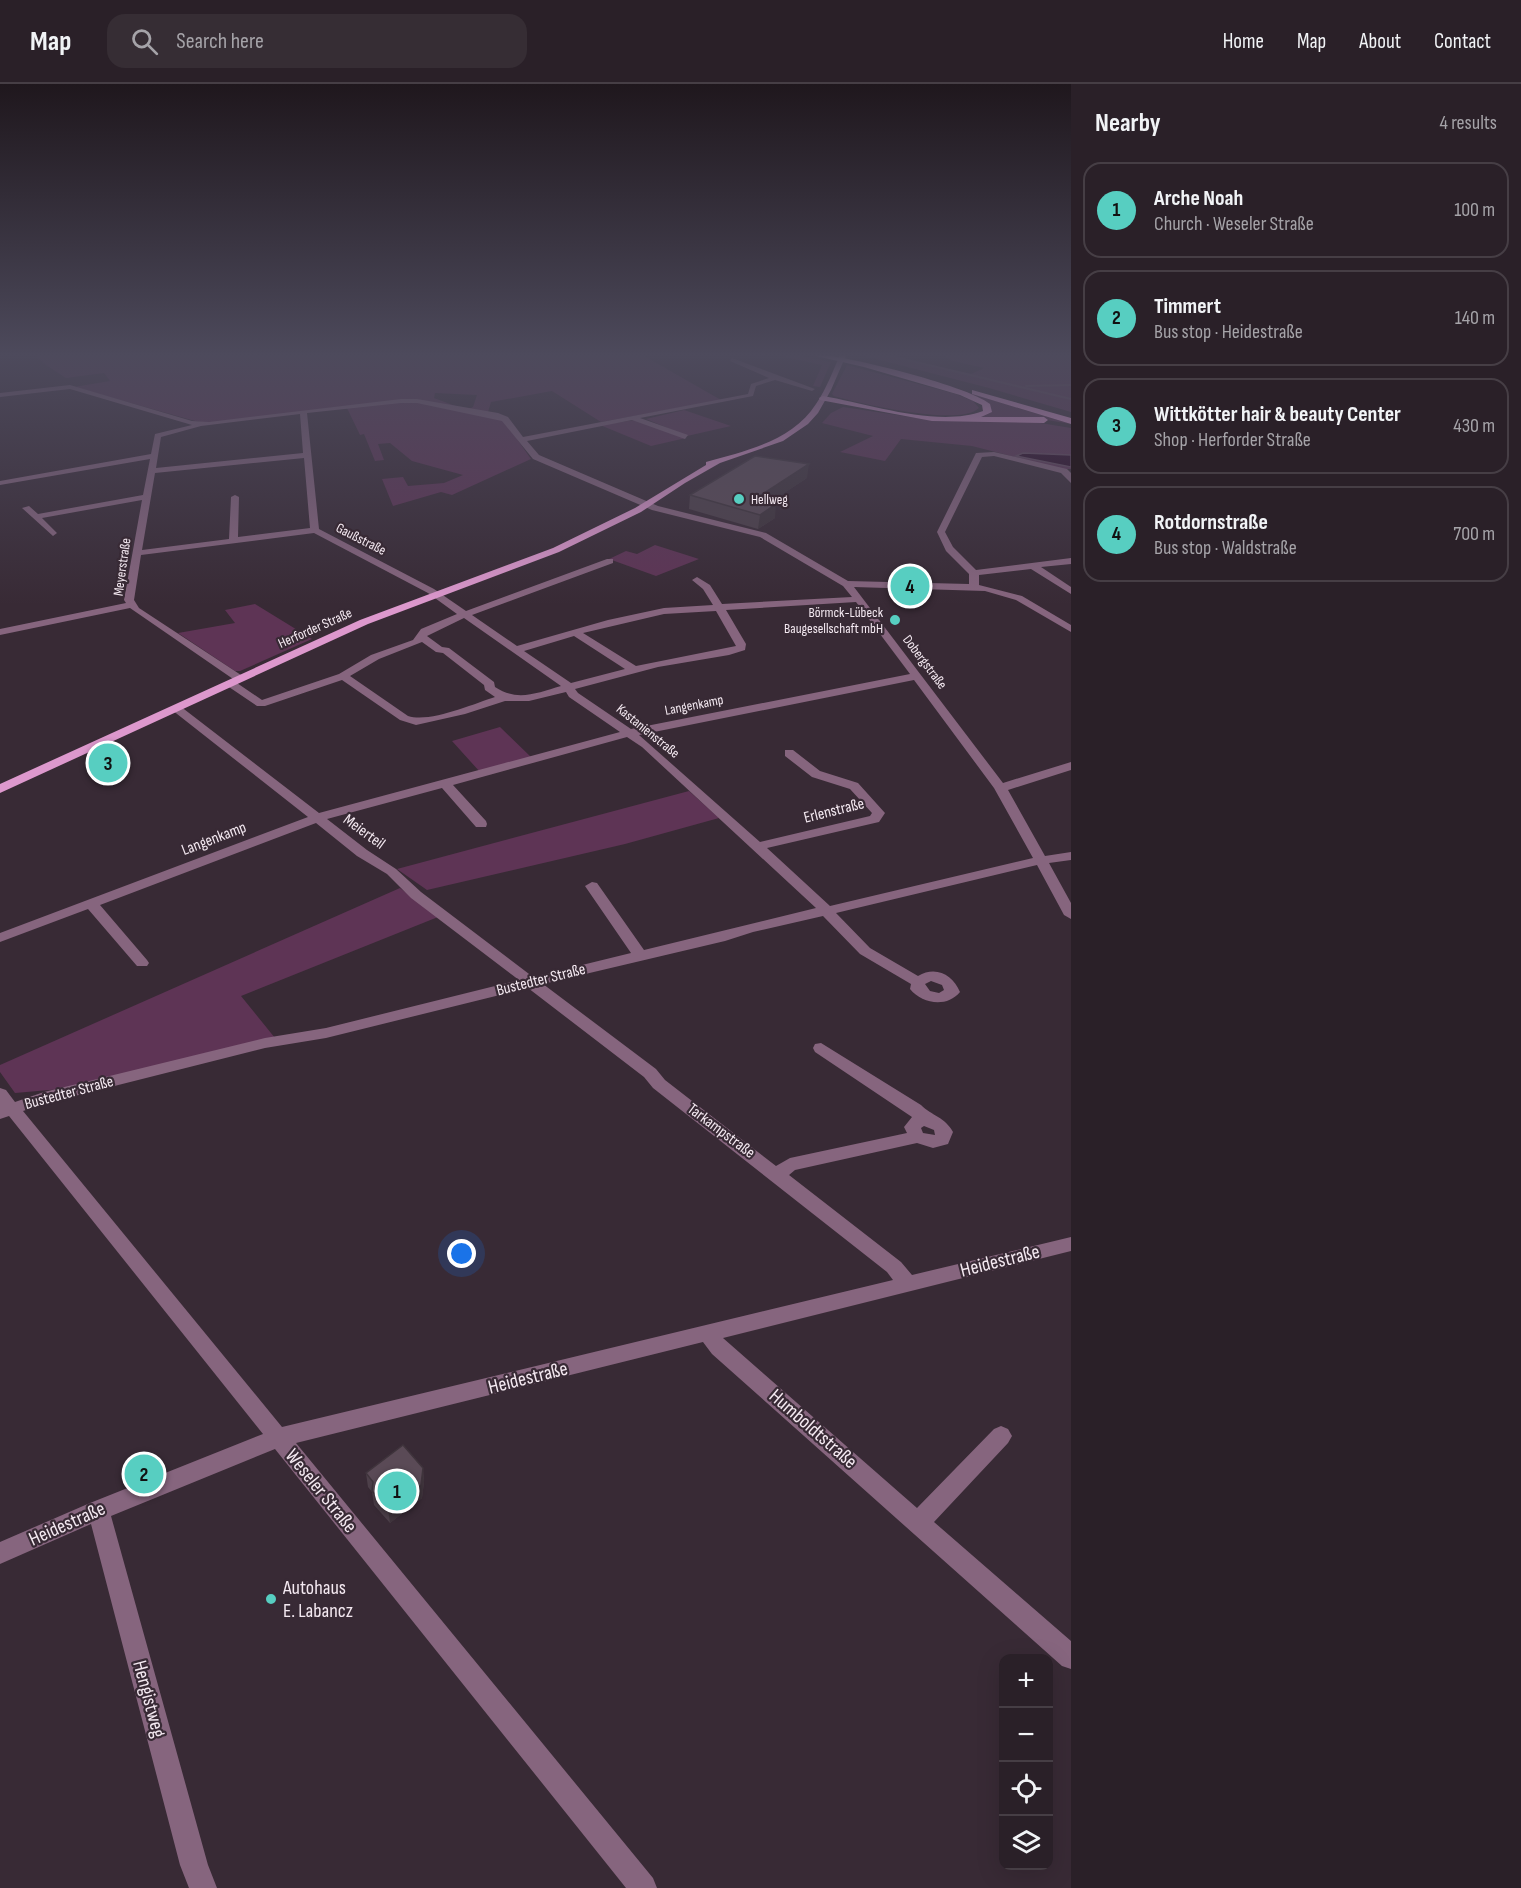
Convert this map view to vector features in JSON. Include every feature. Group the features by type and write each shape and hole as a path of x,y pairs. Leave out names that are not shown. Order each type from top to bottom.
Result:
{"main road":[{"name":"Herforder Straße","path":"0,789 364,622 556,550 647,504 717,462 783,437"}],"street":[{"name":"Meyerstraße","path":"158,437 130,604 235,681 261,705 343,676"},
{"name":"Gaußstraße","path":"306,437 315,530 436,595"},
{"path":"523,439 532,437"},
{"name":"Dobergstraße","path":"523,439 536,457 647,504 684,517 763,535 846,584 1000,787 1071,915"},
{"path":"974,586 974,573 948,548 941,532 979,455 994,454 1065,471 1071,481"},
{"path":"152,471 308,455"},
{"path":"0,483 154,456"},
{"path":"36,517 147,497"},
{"path":"233,541 235,497"},
{"path":"26,508 52,532"},
{"path":"138,553 315,530"},
{"path":"610,561 441,624 425,632 417,642 375,657 343,676 404,718 416,722 461,712 504,698 529,698 634,670 741,648 721,607 708,587 697,580"},
{"path":"974,573 1071,561"},
{"path":"1033,566 1071,591"},
{"path":"846,584 974,586 1019,598 1071,630"},
{"name":"Kastanienstraße","path":"436,595 569,687 573,694 630,733 826,910 865,951 918,982"},
{"path":"516,650 574,632 642,615 721,607 859,599"},
{"path":"0,632 130,604"},
{"path":"574,632 634,670"},
{"path":"421,636 440,650 445,650 490,684 489,688 504,698"},
{"name":"Langenkamp","path":"0,938 317,818 630,733 916,676"},
{"name":"Meierteil","path":"176,708 531,982"},
{"name":"Erlenstraße","path":"757,847 875,819 879,813 854,786 816,774 789,753"},
{"path":"1000,787 1011,786 1071,766"},
{"path":"445,783 481,824"},
{"name":"Bustedter Straße","path":"6,1111 44,1098 265,1043 309,1037 726,937 748,929 826,910 1041,860 1071,856"},
{"path":"592,886 641,957"},
{"path":"91,904 142,963"},
{"name":"Tarkampstraße","path":"531,982 650,1072 659,1084 894,1267 908,1284"},
{"path":"777,1174 790,1165 917,1137 933,1142 944,1136 940,1125 924,1119 915,1109 821,1048"},
{"name":"Weseler Straße","path":"0,1094 6,1111 278,1438 643,1888"},
{"path":"917,1137 912,1127 916,1122 924,1119"},
{"name":"Heidestraße","path":"0,1554 98,1510 278,1438 1071,1244"},
{"name":"Humboldtstraße","path":"708,1334 719,1348 920,1522 1071,1657"},
{"path":"920,1522 1001,1436"},
{"name":"Hengistweg","path":"98,1510 194,1864 203,1888"}],"shaded area":[{"path":"365,437 516,437 531,459 452,495 441,492 393,506 382,479 403,477 408,486 444,483 463,475 412,461 390,443 378,444 384,460 375,461"},
{"path":"630,437 686,438 651,446"},
{"path":"871,437 1071,437 1071,469 1062,469 972,446 901,439 885,461 840,452"},
{"path":"1023,453 1071,455 1071,467 1016,456"},
{"path":"655,545 699,559 656,576 609,559 626,551 637,554"},
{"path":"255,604 312,639 240,671 235,671 178,633 235,623 225,610"},
{"path":"500,727 532,758 480,772 452,741"},
{"path":"689,791 719,818 625,844 427,890 397,869"},
{"path":"400,888 438,917 241,996 275,1038 61,1089 15,1093 0,1072 0,1065"}],"building":[{"path":"755,456 809,464 755,499 776,504 760,515 690,495"},
{"path":"403,1445 423,1468 421,1485 388,1509 372,1491 373,1482 366,1473"}],"place":[{"name":"Hellweg","path":"739,499"},
{"name":"Rotdornstraße","path":"910,586"},
{"name":"Börmck-Lübeck Baugesellschaft mbH","path":"895,620"},
{"name":"Wittkötter hair & beauty Center","path":"108,763"},
{"name":"Timmert","path":"144,1474"},
{"name":"Arche Noah","path":"397,1491"},
{"name":"Autohaus E. Labancz","path":"271,1599"}]}
